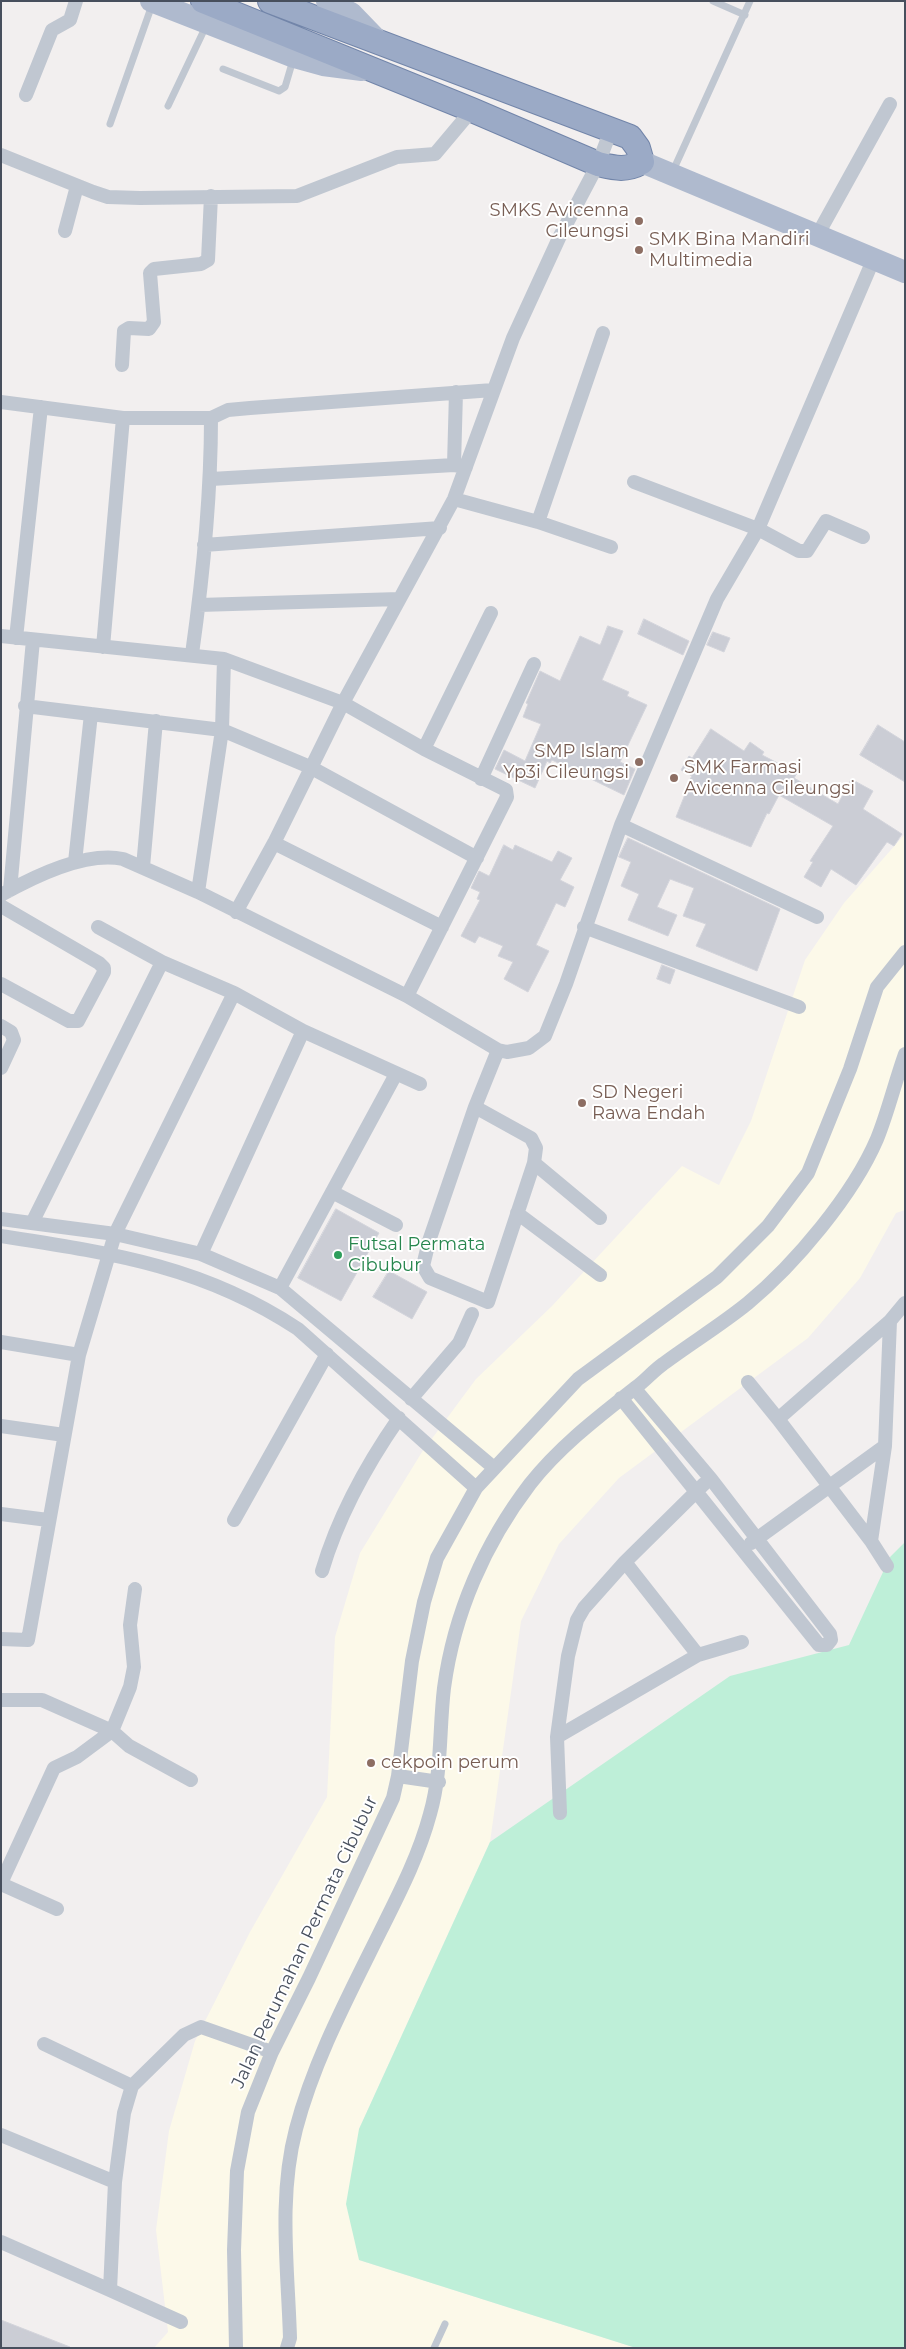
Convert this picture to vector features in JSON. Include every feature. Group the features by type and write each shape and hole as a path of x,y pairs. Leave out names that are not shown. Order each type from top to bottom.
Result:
{"highway":[{"path":"205,12 321,49 472,110 598,164 625,168 642,162 638,148 630,137 380,43 319,10 270,1"}],"main road":[{"path":"152,2 205,12 294,57 323,65 378,72"},
{"path":"319,10 352,10 380,43"},
{"path":"642,162 905,272"}],"street":[{"path":"26,95 52,30 70,20 76,1"},
{"path":"818,234 890,104"},
{"path":"1,154 77,186 115,198 297,196 397,157 435,154 472,110"},
{"path":"236,912 274,843 343,703 440,528 454,499 460,466 546,267 598,164 611,130"},
{"path":"65,231 77,186"},
{"path":"122,365 124,330 129,328 149,329 154,322 150,272 154,269 200,264 208,260 211,196"},
{"path":"33,640 6,893 75,862 112,856 143,867 198,892 407,996 498,1050 507,1052 529,1048 545,1036 566,984 584,927 622,825 717,599 758,529 874,258"},
{"path":"538,522 603,333"},
{"path":"1,402 123,418 211,418 228,410 493,390"},
{"path":"456,392 460,466"},
{"path":"16,638 41,407"},
{"path":"103,647 123,418"},
{"path":"192,654 199,605 211,479 211,418"},
{"path":"211,479 460,466"},
{"path":"634,482 758,529 786,546 803,552 809,548 826,521 864,537"},
{"path":"454,499 538,522 612,547"},
{"path":"204,546 440,528"},
{"path":"199,605 399,599"},
{"path":"424,749 491,612"},
{"path":"1,636 192,654 224,659 343,703 424,749 481,779 504,788 508,794 407,996"},
{"path":"198,892 222,730 224,659"},
{"path":"481,779 534,664"},
{"path":"25,706 222,730 310,767 477,858"},
{"path":"75,862 91,714"},
{"path":"143,867 156,721"},
{"path":"622,825 817,917"},
{"path":"274,843 442,927"},
{"path":"1,906 99,963 104,968 104,972 78,1021 69,1021 1,984"},
{"path":"98,927 162,962 234,993 304,1031 420,1084"},
{"path":"584,927 799,1007"},
{"name":"Jalan Perumahan Permata Cibubur","path":"236,2348 234,2250 237,2171 248,2112 272,2052 309,1978 392,1798 404,1777 412,1661 424,1602 438,1558 476,1488 493,1467 578,1379 717,1277 768,1226 808,1173 850,1069 876,987 905,952"},
{"path":"32,1223 162,962"},
{"path":"1,1639 28,1640 79,1355 112,1243 234,993"},
{"path":"1,1026 11,1032 14,1040 1,1068"},
{"path":"200,1254 304,1031"},
{"path":"475,1107 531,1138 536,1148 534,1163 488,1302 430,1278 425,1272 424,1258 475,1107 498,1050"},
{"path":"287,2348 290,2338 286,2228 287,2172 295,2131 311,2081 347,1998 417,1856 434,1782 451,1652 473,1579 489,1544 531,1483 588,1424 664,1364 712,1331 749,1302 784,1270 834,1212 876,1139 905,1054"},
{"path":"280,1288 396,1074"},
{"path":"534,1163 600,1218"},
{"path":"332,1192 396,1226"},
{"path":"517,1213 600,1275"},
{"path":"1,1218 32,1223 112,1243 236,1293 268,1309 298,1329 476,1488"},
{"path":"1,1236 112,1243 200,1254 280,1288 383,1372 411,1399 493,1467"},
{"path":"778,1419 890,1321 905,1303"},
{"path":"411,1399 459,1343 472,1314"},
{"path":"871,1541 885,1446 890,1321"},
{"path":"1,1342 79,1355"},
{"path":"234,1520 326,1354"},
{"path":"748,1382 829,1485 871,1541 887,1566"},
{"path":"622,1398 819,1645 827,1645 831,1640 830,1634 711,1479 634,1389"},
{"path":"322,1571 333,1536 352,1498 376,1451 399,1418"},
{"path":"1,1426 64,1435"},
{"path":"743,1550 829,1485 885,1446"},
{"path":"560,1813 557,1737 568,1656 577,1620 584,1608 625,1562 697,1490 711,1479"},
{"path":"1,1514 48,1520"},
{"path":"625,1562 698,1655"},
{"path":"58,1909 1,1884 54,1768 77,1757 112,1731 130,1687 134,1667 130,1625 135,1589"},
{"path":"557,1737 698,1655 742,1642"},
{"path":"1,1700 42,1700 112,1731 129,1746 191,1780"},
{"path":"404,1777 434,1782"},
{"path":"110,2290 116,2182 124,2113 132,2086 184,2036 201,2027 272,2052"},
{"path":"44,2044 132,2086"},
{"path":"1,2135 116,2182"},
{"path":"1,2242 181,2322"}],"lane":[{"path":"713,1 745,15"},
{"path":"672,173 750,1"},
{"path":"110,124 152,2"},
{"path":"168,106 205,12"},
{"path":"223,69 279,91 285,87 294,57"},
{"path":"434,2348 445,2324"}],"shaded area":[{"path":"905,834 905,1210 896,1213 860,1278 808,1338 619,1478 559,1544 521,1621 490,1842 359,2129 359,2260 636,2348 154,2348 168,2332 156,2230 169,2131 195,2041 250,1932 327,1797 335,1637 360,1553 422,1452 476,1379 552,1306 682,1166 719,1185 751,1121 805,960 844,903"}],"green space":[{"path":"905,1542 905,2348 636,2348 359,2260 346,2204 359,2129 490,1842 730,1676 849,1645 890,1557"}],"building":[{"path":"644,619 689,641 683,655 638,634"},
{"path":"608,626 623,631 602,680 629,692 627,696 647,705 620,762 635,769 624,795 552,760 550,763 547,761 535,788 495,769 504,750 525,761 541,724 523,717 528,704 526,703 540,671 560,681 580,636 600,645"},
{"path":"713,632 730,638 724,652 707,645"},
{"path":"878,725 905,742 905,782 860,755"},
{"path":"711,729 744,751 750,742 764,752 762,755 797,773 794,778 838,804 851,779 873,791 863,809 902,834 894,846 887,842 856,885 831,869 821,887 804,877 813,862 810,861 833,826 779,795 769,814 767,813 751,847 676,817 688,787 686,786 692,776 681,770 689,756 692,758"},
{"path":"628,838 780,909 757,971 696,946 706,924 683,916 694,888 670,879 657,907 677,915 668,936 628,920 639,894 621,886 631,862 619,857"},
{"path":"504,845 513,850 515,845 552,862 558,851 572,858 560,880 574,887 565,907 556,903 536,945 549,951 528,992 504,979 513,962 498,956 503,946 479,936 475,943 461,936 480,900 477,899 480,892 471,888 479,871 489,876"},
{"path":"662,965 675,970 670,984 657,979"},
{"name":"Futsal Permata Cibubur","path":"336,1209 379,1233 341,1301 298,1278"},
{"name":"Futsal Permata Cibubur","path":"389,1271 427,1292 412,1319 373,1297"},
{"path":"1,2320 70,2347 1,2348"}],"place":[{"name":"SMKS Avicenna Cileungsi","path":"639,221"},
{"name":"SMK Bina Mandiri Multimedia","path":"639,250"},
{"name":"SMP Islam Yp3i Cileungsi","path":"639,762"},
{"name":"SMK Farmasi Avicenna Cileungsi","path":"674,778"},
{"name":"SD Negeri Rawa Endah","path":"582,1103"},
{"name":"Futsal Permata Cibubur","path":"338,1255"},
{"name":"cekpoin perum","path":"371,1763"}]}
